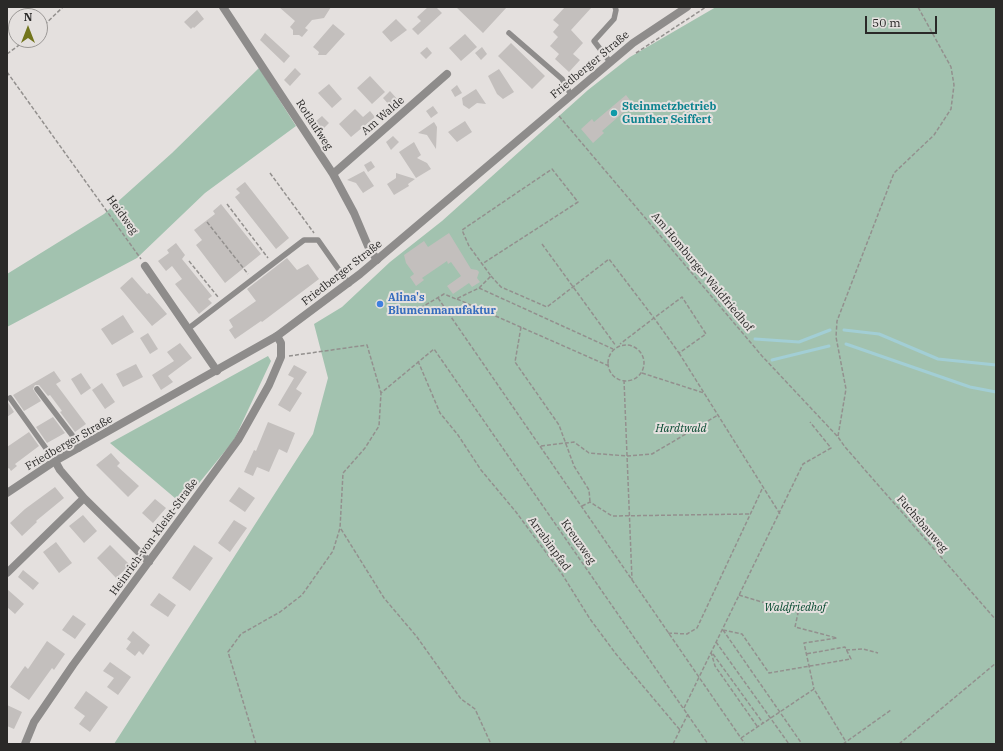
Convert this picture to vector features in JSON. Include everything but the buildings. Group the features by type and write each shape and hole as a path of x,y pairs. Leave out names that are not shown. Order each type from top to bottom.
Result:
{"street":[{"name":"Rotlaufweg","path":"223,7 333,174 377,260"},
{"name":"Friedberger Straße","path":"7,493 55,462 218,371 277,336 349,284 610,62 658,25 687,7"},
{"name":"Am Walde","path":"333,174 447,74"},
{"path":"145,266 218,371"},
{"path":"277,336 281,343 281,357"},
{"name":"Heinrich-von-Kleist-Straße","path":"25,744 34,722 73,664 238,440 269,385 281,357"},
{"path":"55,462 84,498 149,562"},
{"path":"7,573 84,498"}],"lane":[{"path":"610,62 594,41 614,19 616,10 615,7"},
{"path":"509,33 562,80 571,94"},
{"path":"189,328 304,240 318,240 349,284"},
{"path":"37,389 74,439 79,449"},
{"path":"10,398 55,462"}],"path":[{"path":"48,21 63,7"},
{"path":"636,53 706,7"},
{"path":"838,437 846,389 836,337 837,321 894,172 934,135 951,109 954,85 951,67 918,7"},
{"path":"7,54 15,48"},
{"name":"Heidweg","path":"7,72 145,266"},
{"name":"Am Homburger Waldfriedhof","path":"558,114 762,356 838,437"},
{"path":"482,264 578,202 552,169 462,230 469,246 482,264 491,276 501,287 547,307 609,259 679,353 780,514"},
{"path":"270,174 314,232 312,239"},
{"path":"227,204 273,264"},
{"path":"207,222 252,280"},
{"path":"542,244 574,286 616,346"},
{"path":"189,261 222,303"},
{"path":"456,298 479,288 491,276"},
{"path":"479,288 613,349"},
{"path":"410,314 444,294 609,366"},
{"path":"620,344 632,345 640,350 644,359 642,373 631,381 618,380 611,373 608,362 613,349 682,297 706,334 679,353"},
{"path":"438,298 745,744"},
{"path":"520,327 515,362 559,425 574,466 589,490 590,502"},
{"path":"256,744 228,652 241,634 280,612 302,595 333,551 340,528 342,473 365,448 379,426 381,393 367,345 281,357"},
{"name":"Kreuzweg","path":"418,361 434,349 708,744"},
{"path":"381,393 418,361"},
{"name":"Arrabinpfad","path":"418,361 440,413 458,435 481,470 516,512 562,574 590,619 616,654 680,730"},
{"path":"642,373 704,393"},
{"path":"624,380 632,580"},
{"path":"540,446 574,442 589,453 627,456 652,454 718,415"},
{"path":"684,708 780,514 803,464 831,448 810,422"},
{"name":"Fuchsbauweg","path":"838,437 845,447 996,620"},
{"path":"668,632 686,634 697,628 763,487"},
{"path":"582,506 590,502"},
{"path":"590,502 612,516 750,514"},
{"path":"340,528 384,598 418,637 461,699 475,709 491,744"},
{"path":"739,595 798,613 795,627 837,638 804,643 814,689 846,742"},
{"path":"722,630 742,634 770,673 851,659 845,647 806,654"},
{"path":"722,630 802,744"},
{"path":"716,642 789,744"},
{"path":"846,650 863,648 878,653"},
{"path":"711,652 763,723"},
{"path":"711,652 715,666 758,727"},
{"path":"899,744 996,663"},
{"path":"741,738 814,689"},
{"path":"843,744 891,710"},
{"path":"673,744 688,714"}],"green space":[{"name":"Hardtwald","path":"716,7 996,7 996,744 114,744 313,434 328,378 314,324 342,307 390,262 442,221 588,90 630,57"},
{"path":"259,68 296,126 205,193 137,258 7,327 7,274 104,214 172,153"},
{"path":"268,356 271,361 234,440 182,504 110,443"}],"waterway":[{"path":"755,339 799,342 830,330"},
{"path":"844,330 879,334 938,359 996,365"},
{"path":"846,344 970,387 996,392"},
{"path":"772,360 829,346"}],"place":[{"name":"Steinmetzbetrieb Gunther Seiffert","path":"614,113"},
{"name":"Alina's Blumenmanufaktur","path":"380,304"}],"park label":[{"name":"Waldfriedhof","path":"795,608"}]}
